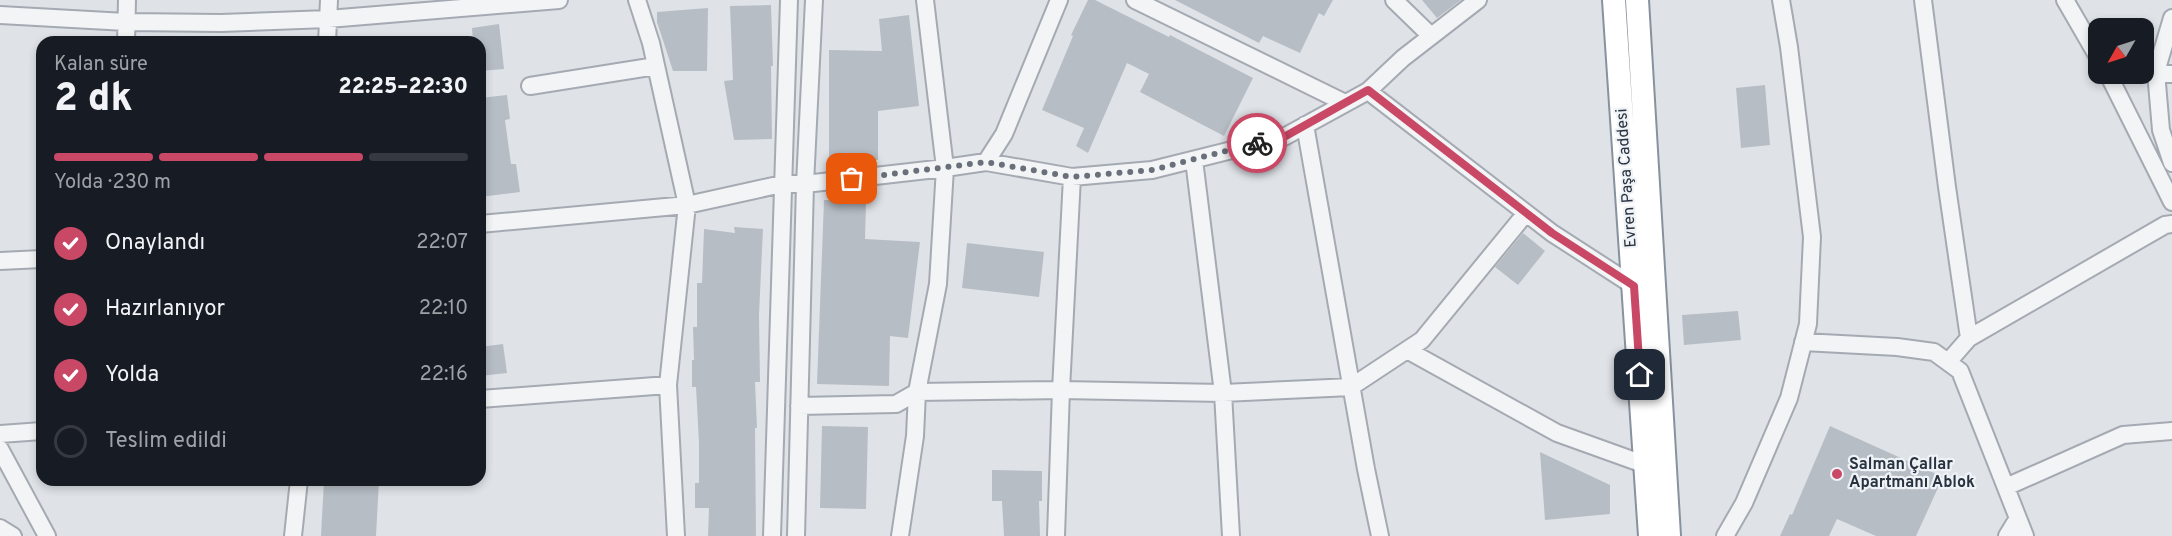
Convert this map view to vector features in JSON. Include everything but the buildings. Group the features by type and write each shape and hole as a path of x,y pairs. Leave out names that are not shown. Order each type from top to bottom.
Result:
{"highway":[{"name":"Evren Paşa Caddesi","path":"1614,0 1650,536"},
{"name":"Evren Paşa Caddesi","path":"1637,0 1669,536"}],"street":[{"path":"126,36 127,0"},
{"path":"327,36 329,0"},
{"path":"0,15 126,22 221,23 328,19 559,0"},
{"path":"637,0 651,43 687,205 668,385 676,536"},
{"path":"772,536 789,0"},
{"path":"796,536 805,184 814,0"},
{"path":"900,536 915,436 917,392 938,284 945,168 925,0"},
{"path":"986,162 1004,134 1059,0"},
{"path":"1135,0 1344,103"},
{"path":"1394,0 1431,36"},
{"path":"486,223 687,205 782,184 805,184 986,162 1072,177 1152,170 1284,137 1368,90 1403,58 1478,0"},
{"path":"1725,536 1744,503 1789,398 1808,324 1812,237 1789,47 1781,0"},
{"path":"1923,0 1969,338"},
{"path":"2065,0 2088,40"},
{"path":"2172,18 2157,73 2161,130 2172,163"},
{"path":"530,86 656,66"},
{"path":"2113,84 2170,191"},
{"path":"1368,90 1552,233 1634,286"},
{"path":"1305,125 1380,536"},
{"path":"1194,160 1222,393 1231,536"},
{"path":"1056,536 1060,390 1072,177"},
{"path":"799,406 897,404 917,392 1060,390 1222,393 1351,387 1422,340 1526,213"},
{"path":"1948,362 1969,338 2165,225 2172,224"},
{"path":"0,261 36,259"},
{"path":"1803,342 1896,347 1934,352 1960,371 2025,536"},
{"path":"1407,350 1557,433 1646,465"},
{"path":"486,399 668,385"},
{"path":"0,434 36,431"},
{"path":"2006,487 2123,435 2172,431"},
{"path":"0,449 47,536"},
{"path":"293,536 298,486"},
{"path":"2007,536 2018,518"},
{"path":"0,528 13,536"}],"way so far":[{"path":"852,179 986,162 1072,177 1152,170 1257,143"}],"place":[{"name":"Salman Çallar Apartmanı Ablok","path":"1837,474"}],"route":[{"path":"1257,143 1284,137 1368,90 1552,233 1634,286 1640,375"}]}
